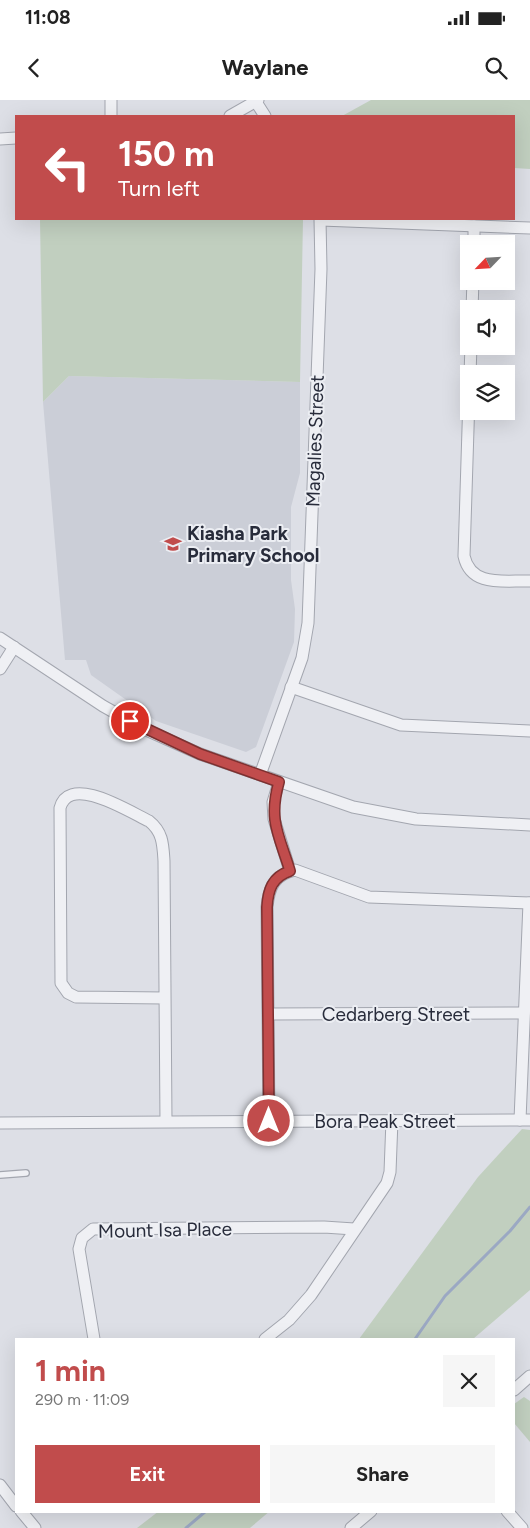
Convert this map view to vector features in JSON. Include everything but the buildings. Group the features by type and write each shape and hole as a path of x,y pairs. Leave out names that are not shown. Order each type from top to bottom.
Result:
{"street":[{"path":"111,100 111,115"},
{"path":"232,115 257,101 264,115"},
{"path":"0,139 15,138"},
{"name":"Magalies Street","path":"260,775 302,658 308,623 321,269 320,220"},
{"path":"342,220 530,228"},
{"path":"474,226 474,235"},
{"path":"468,420 464,556 466,564 474,575 481,579 530,581"},
{"path":"0,638 103,706 144,729 200,754 279,782 353,807 416,819 530,825"},
{"path":"0,669 14,647"},
{"path":"292,687 401,725 530,731"},
{"path":"279,782 274,802 274,819 290,871"},
{"path":"164,998 76,998 62,986 60,964 60,808 64,799 72,793 86,792 149,821 155,826 162,838 164,861 166,1121"},
{"path":"269,1121 268,892 272,884 280,876 295,870 369,896 530,903 524,1013 525,1120"},
{"name":"Cedarberg Street","path":"269,1014 524,1013"},
{"path":"266,1338 289,1320 311,1295 387,1183 390,1172 392,1120"},
{"name":"Bora Peak Street","path":"0,1123 525,1120"},
{"name":"Mount Isa Place","path":"94,1338 80,1249 82,1238 94,1229 324,1227 354,1230"},
{"path":"515,1389 530,1376"},
{"path":"0,1485 15,1505"},
{"path":"22,1513 34,1528"},
{"path":"351,1528 369,1513"},
{"path":"509,1513 522,1528"}],"lane":[{"path":"0,1175 26,1173"}],"shaded area":[{"name":"Kiasha Park Primary School","path":"69,376 300,382 300,473 291,507 291,580 295,609 294,642 256,747 246,752 156,721 91,675 86,660 65,660 43,402"}],"green space":[{"path":"371,100 530,100 530,169 515,168 515,115 344,115"},
{"path":"40,220 303,220 300,382 69,376 43,402"},
{"path":"522,1129 530,1130 530,1290 474,1338 360,1338 478,1177"},
{"path":"524,1397 530,1401 530,1442 515,1424 515,1403"},
{"path":"156,1513 268,1513 250,1528 137,1528"}],"waterway":[{"path":"416,1338 445,1296 510,1231 530,1207"},
{"path":"186,1528 204,1513"}],"place":[{"name":"Kiasha Park Primary School","path":"173,544"}],"route":[{"path":"130,721 200,754 279,782 274,802 274,819 290,871 280,876 272,884 268,892 269,1121"}]}
